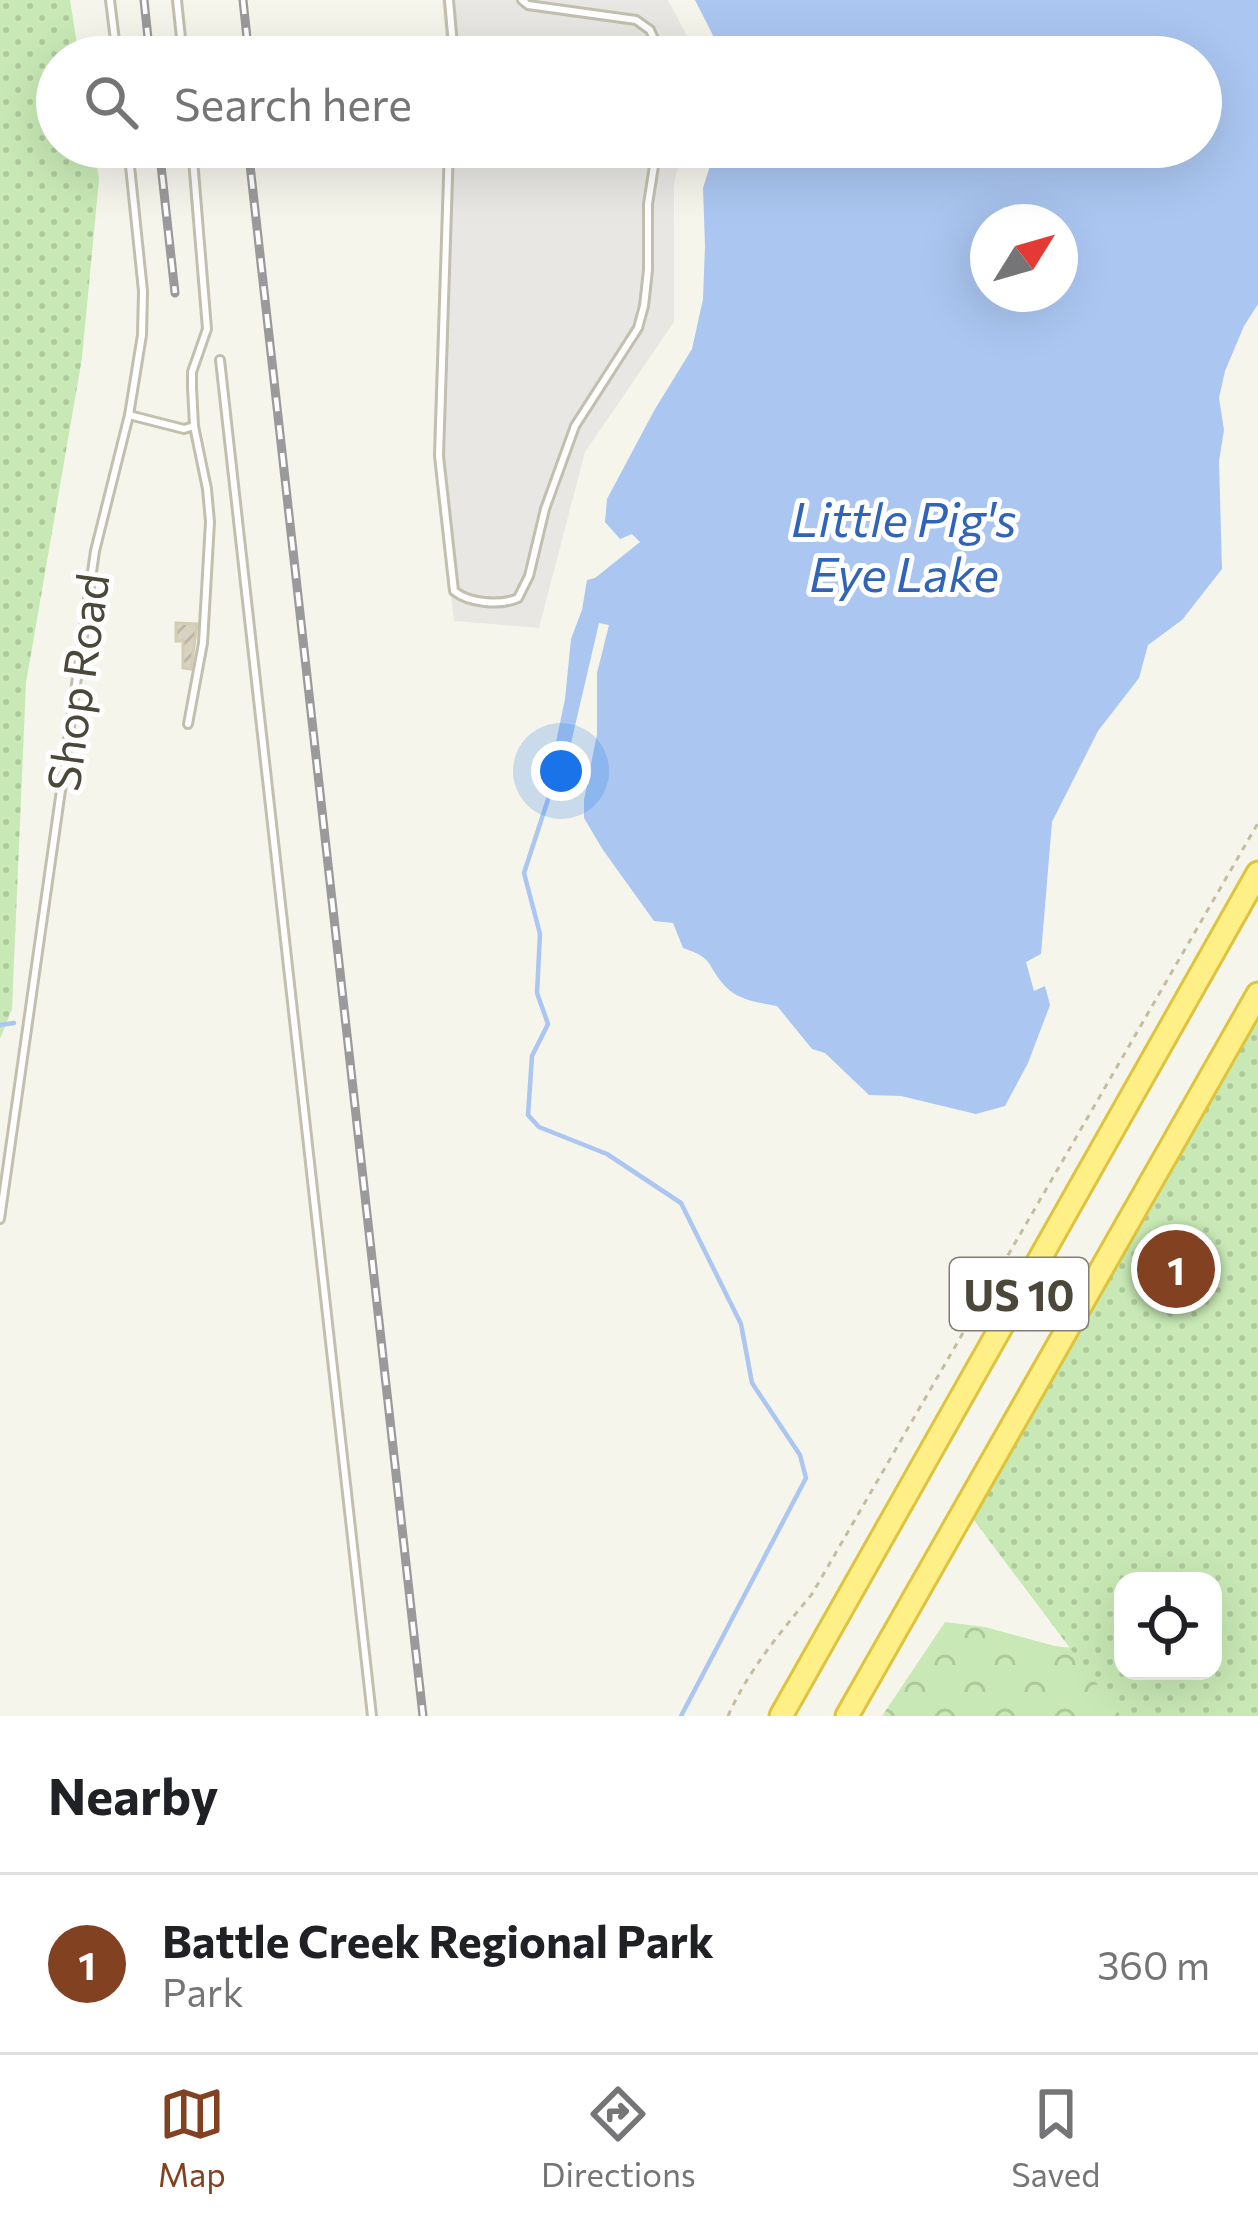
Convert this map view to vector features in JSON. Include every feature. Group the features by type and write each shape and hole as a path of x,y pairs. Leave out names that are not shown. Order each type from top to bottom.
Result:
{"highway":[{"name":"US 10","path":"781,1716 1258,873"},
{"name":"US 10","path":"847,1716 1258,994"}],"lane":[{"path":"110,0 114,36"},
{"path":"177,0 181,36"},
{"path":"449,0 452,36"},
{"path":"522,0 637,20 653,36"},
{"name":"Shop Road","path":"0,1219 95,551 142,335 143,291 130,168"},
{"path":"188,724 203,643 209,556 207,489 194,426 193,372 207,329 194,168"},
{"path":"448,168 440,455 454,591 464,598 506,603 518,598 529,576 550,493 575,426 638,328 648,270 653,168"},
{"path":"220,360 372,1716"},
{"path":"128,415 184,428 194,426"}],"path":[{"path":"728,1716 761,1656 824,1575 1258,823"}],"green space":[{"path":"0,0 70,0 76,36 36,36 36,168 97,168 99,179 82,358 26,683 12,1009 0,1039"},
{"path":"1258,984 1258,1716 1121,1716 961,1503"},
{"path":"945,1622 985,1627 1055,1646 1114,1653 1114,1680 1222,1680 1258,1716 882,1716"}],"shaded area":[{"path":"442,0 668,0 687,36 445,36"},
{"path":"443,168 678,168 674,182 674,322 585,452 539,628 454,621 433,435"}],"water":[{"name":"Little Pig's Eye Lake","path":"695,0 1258,0 1258,304 1225,371 1219,398 1224,430 1219,461 1222,569 1182,620 1148,645 1139,678 1098,731 1052,822 1041,954 1026,962 1034,991 1045,986 1050,1005 1005,1106 976,1114 901,1096 869,1095 825,1053 812,1049 777,1006 730,990 705,959 683,948 673,923 654,921 584,818 597,734 597,673 609,625 599,623 561,786 548,780 565,699 571,639 587,580 640,542 632,534 620,539 605,522 607,499 692,349 703,299 703,188 709,168 1222,168 1222,36 713,36"}],"building":[{"path":"176,623 197,624 191,669 183,668 183,641 176,641"}],"waterway":[{"path":"554,781 524,873 540,934 537,993 548,1024 532,1056 528,1115 539,1127 607,1154 681,1203 741,1324 752,1383 800,1455 806,1478 681,1716"},
{"path":"0,1025 14,1023"}],"railway":[{"path":"144,0 148,36"},
{"path":"243,0 247,36"},
{"path":"161,168 175,293"},
{"path":"250,168 423,1716"}],"place":[{"name":"Battle Creek Regional Park","path":"1176,1269"}]}
